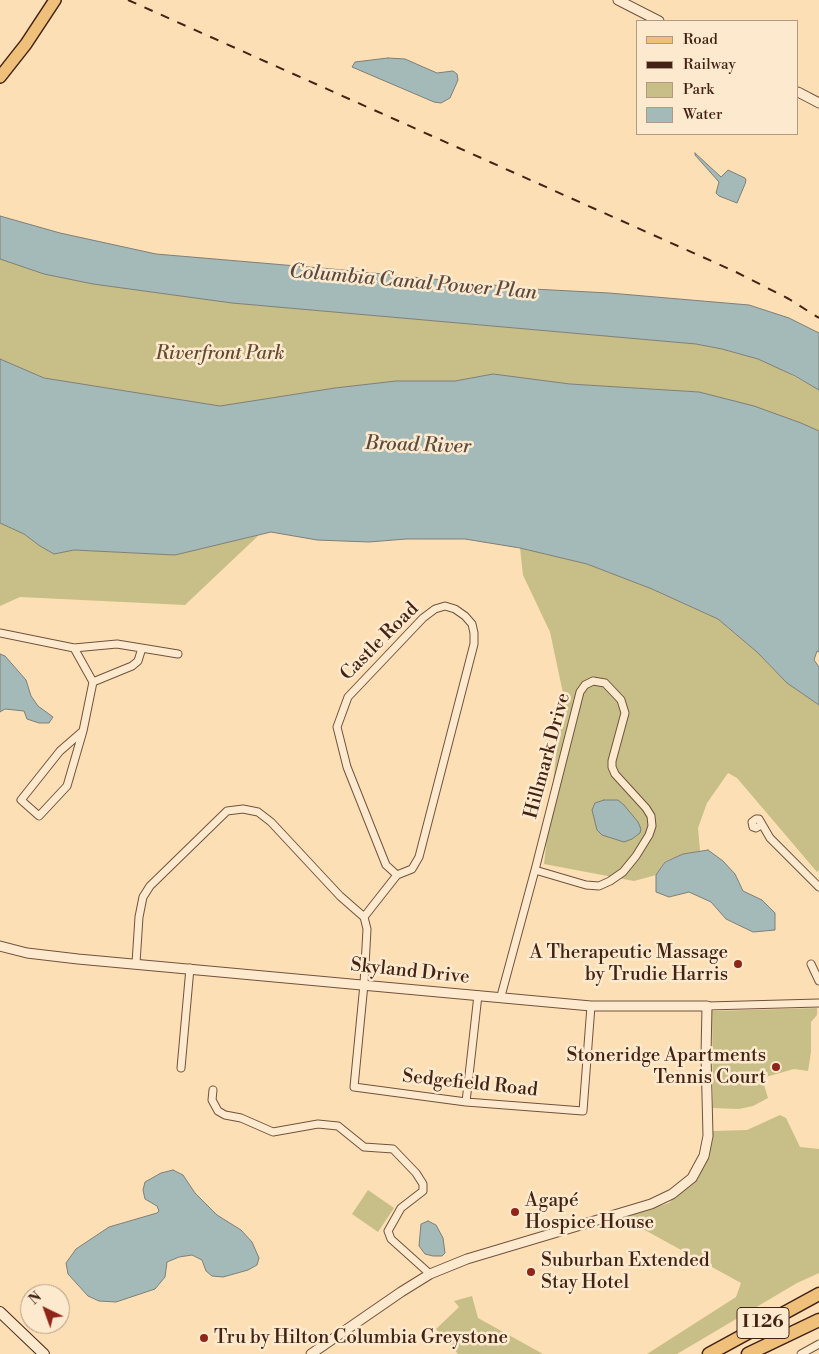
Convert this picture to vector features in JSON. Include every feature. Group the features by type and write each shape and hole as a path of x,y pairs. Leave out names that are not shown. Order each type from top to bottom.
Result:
{"highway":[{"name":"I 126","path":"709,1354 819,1294"},
{"name":"I 126","path":"748,1354 819,1320"}],"main road":[{"path":"0,76 26,44 56,0"},
{"path":"0,1312 44,1354"}],"street":[{"path":"618,0 657,20"},
{"path":"799,93 819,103"},
{"name":"Castle Road","path":"364,917 397,875 412,869 419,858 474,644 472,624 455,609 444,606 435,609 423,618 348,697 336,727 348,767 386,865 397,875"},
{"path":"0,633 74,648 117,644 178,654"},
{"path":"74,648 93,682 83,731 67,786 39,816 22,800 60,751 83,731"},
{"path":"93,682 132,666 138,661 142,648"},
{"name":"Hillmark Drive","path":"501,996 580,692 585,685 593,681 605,683 622,700 625,712 612,767 615,774 651,816 652,826 649,835 623,872 610,882 598,886 586,885 535,870"},
{"path":"136,963 139,917 143,897 150,886 227,812 243,809 258,812 271,822 340,896 364,917 367,929 364,984"},
{"path":"761,825 770,838 819,887"},
{"name":"Skyland Drive","path":"0,946 26,953 501,996 591,1006 707,1006 819,1003"},
{"path":"811,964 819,981"},
{"path":"181,1068 190,968"},
{"name":"Sedgefield Road","path":"364,984 354,1087 466,1102 583,1111 591,1006"},
{"path":"466,1102 478,995"},
{"path":"311,1354 400,1292 430,1274 467,1259 651,1204 672,1194 692,1178 704,1156 708,1136 707,1006"},
{"path":"213,1090 212,1100 218,1111 225,1115 241,1118 273,1132 318,1124 338,1126 364,1147 393,1149 416,1173 423,1184 423,1191 401,1208 388,1231 391,1239 430,1274"},
{"path":"801,1354 819,1344"}],"green space":[{"name":"Riverfront Park","path":"0,259 44,274 93,284 232,303 696,344 722,349 758,359 777,367 819,390 819,431 801,423 699,392 570,384 493,374 455,381 396,381 335,388 220,406 44,378 0,359"},
{"path":"0,523 24,534 54,554 74,550 175,555 259,535 185,605 20,597 0,606"},
{"path":"520,548 587,564 652,589 718,619 757,652 787,683 819,705 819,870 817,872 737,778 728,773 707,803 698,828 700,851 683,854 665,861 656,875 634,881 544,864 563,693 550,632 523,575"},
{"path":"817,1008 817,1015 811,1022 811,1052 808,1071 794,1069 762,1078 768,1098 753,1106 739,1109 713,1108 712,1011"},
{"path":"780,1115 786,1118 800,1147 819,1149 819,1273 797,1283 677,1354 647,1354 736,1297 741,1283 623,1218 669,1203 698,1175 708,1157 713,1131 747,1130"},
{"path":"368,1190 394,1208 378,1232 352,1214"},
{"path":"472,1296 478,1318 543,1354 458,1354 436,1329 459,1307 454,1301"}],"water":[{"path":"388,58 405,59 437,73 453,71 457,74 458,80 450,98 441,103 434,102 352,67 355,62"},
{"path":"695,153 721,177 728,170 745,178 745,184 737,203 716,193 719,182"},
{"name":"Columbia Canal Power Plan","path":"0,216 60,233 156,254 533,289 609,293 749,305 789,318 819,333 819,390 795,376 758,359 696,344 232,303 93,284 44,274 0,259"},
{"name":"Broad River","path":"0,359 44,378 220,406 335,388 396,381 455,381 493,374 570,384 699,392 754,406 801,423 819,431 819,652 817,651 814,660 819,667 819,705 787,683 757,652 718,619 652,589 587,564 520,548 465,539 406,539 369,542 317,540 271,532 175,555 74,550 54,554 24,534 0,523"},
{"path":"0,654 5,656 26,680 31,696 38,706 53,717 49,723 39,723 27,719 24,711 5,709 0,712"},
{"path":"604,800 618,800 624,805 638,822 641,829 640,833 624,842 602,835 597,830 592,810 595,803"},
{"path":"708,850 723,861 735,874 743,891 762,900 775,913 775,930 753,932 726,919 711,902 689,892 669,897 656,892 656,875 665,862 683,854"},
{"path":"173,1170 183,1175 195,1193 217,1215 241,1230 252,1242 259,1258 257,1265 248,1270 223,1277 212,1276 206,1271 202,1260 192,1255 179,1257 167,1262 165,1277 155,1289 116,1302 99,1301 88,1296 68,1274 66,1263 76,1249 109,1227 157,1213 159,1211 157,1206 145,1199 143,1190 145,1182 161,1173"},
{"path":"428,1221 436,1225 443,1238 445,1253 442,1256 425,1254 419,1246 421,1224"}],"railway":[{"path":"128,0 736,272 789,299 819,318"}],"place":[{"name":"A Therapeutic Massage by Trudie Harris","path":"738,964"},
{"name":"Stoneridge Apartments Tennis Court","path":"776,1067"},
{"name":"Agapé Hospice House","path":"515,1212"},
{"name":"Suburban Extended Stay Hotel","path":"531,1272"},
{"name":"Tru by Hilton Columbia Greystone","path":"204,1338"}]}
